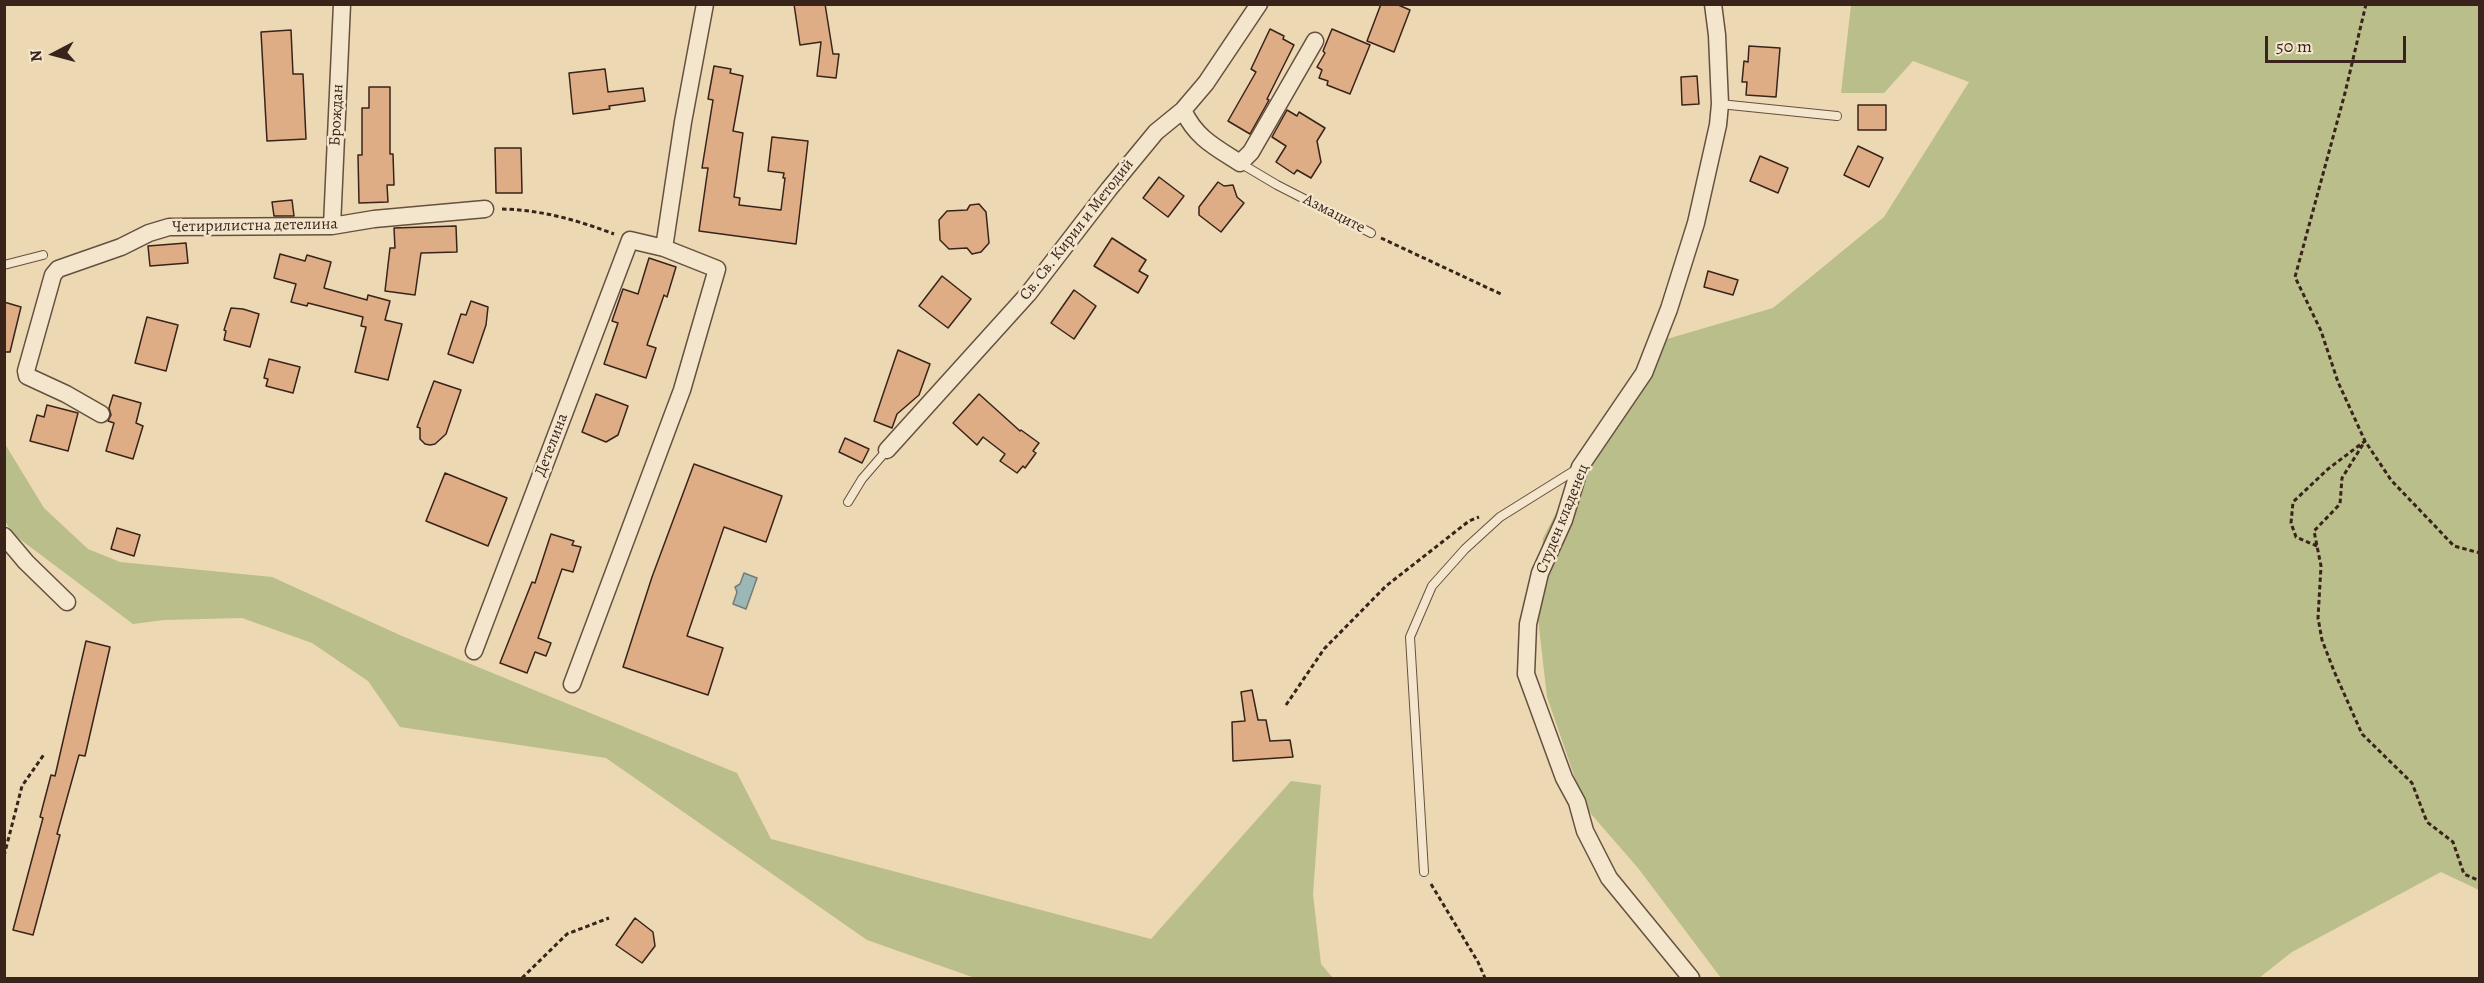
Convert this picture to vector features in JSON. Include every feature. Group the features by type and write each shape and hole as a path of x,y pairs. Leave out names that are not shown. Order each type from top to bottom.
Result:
{"street":[{"name":"Брождан","path":"332,226 342,4"},
{"path":"664,248 683,122 705,4"},
{"name":"Св. Св. Кирил и Методий","path":"888,450 1028,294 1156,132 1183,110 1206,83 1259,4"},
{"name":"Студен кладенец","path":"1691,978 1609,878 1584,831 1577,802 1564,777 1526,674 1528,624 1540,573 1564,520 1581,467 1644,373 1669,309 1696,223 1720,104 1717,35 1713,4"},
{"path":"1240,163 1251,152 1315,41"},
{"name":"Азмаците","path":"1183,110 1199,136 1240,163"},
{"name":"Четирилистна детелина","path":"101,414 66,394 27,376 26,371 52,275 58,269 122,247 149,233 169,227 332,226 374,219 485,209"},
{"path":"572,684 682,390 717,269 664,248 630,240"},
{"name":"Детелина","path":"474,651 630,240"},
{"path":"4,536 26,562 67,602"}],"lane":[{"path":"1720,104 1837,116"},
{"name":"Азмаците","path":"1240,163 1276,185 1371,233"},
{"path":"4,265 43,255"},
{"path":"848,502 862,479 888,450"},
{"path":"1424,872 1410,637 1432,586 1465,549 1500,517 1536,492 1581,467"}],"path":[{"path":"2366,4 2345,93 2295,277 2321,331 2338,382 2365,441 2391,480 2454,546 2480,553"},
{"path":"485,209 531,210 564,216 630,240"},
{"name":"Азмаците","path":"1371,233 1503,295"},
{"path":"2365,441 2342,478 2340,504 2314,531 2322,566 2318,618 2322,640 2362,734 2412,783 2427,822 2453,842 2464,874 2480,881"},
{"path":"2317,546 2296,537 2291,523 2292,502 2328,469 2365,441"},
{"path":"1286,705 1324,649 1386,586 1470,521 1489,513"},
{"path":"4,856 22,786 45,753"},
{"path":"1424,872 1478,962 1485,978"},
{"path":"522,978 567,934 609,918"}],"green space":[{"path":"1851,5 2479,5 2479,890 2441,872 2292,952 2259,978 1721,978 1638,868 1585,807 1547,697 1537,610 1543,538 1592,443 1660,341 1773,308 1884,217 1969,82 1913,61 1884,93 1841,93"},
{"path":"5,444 44,508 88,549 120,562 272,577 402,636 737,773 771,839 1151,939 1291,781 1321,785 1313,894 1321,964 1333,978 975,978 867,940 606,758 400,727 368,681 312,643 242,618 164,620 133,624 13,534 5,521"}],"water":[{"path":"744,573 757,578 746,609 733,604 737,592 735,587 740,584"}],"building":[{"path":"794,4 825,4 833,54 839,54 836,78 817,76 821,42 800,45"},
{"path":"1381,4 1396,4 1410,10 1394,52 1367,41"},
{"path":"1270,29 1284,36 1283,39 1294,45 1267,99 1269,100 1250,134 1228,121 1256,72 1251,69"},
{"path":"1332,29 1370,45 1350,94 1327,85 1328,81 1319,78 1322,70 1317,67 1325,53 1323,51"},
{"path":"291,30 293,74 303,74 306,139 267,141 261,32"},
{"path":"1749,46 1780,48 1776,97 1746,95 1747,82 1742,82 1744,61 1748,62"},
{"path":"714,66 731,69 730,73 743,76 733,131 743,133 734,197 740,198 739,205 781,210 784,173 768,171 772,137 808,141 796,244 699,231 708,168 702,168 713,100 708,99"},
{"path":"605,69 608,92 643,88 645,101 573,114 569,73"},
{"path":"1697,76 1699,104 1682,105 1681,77"},
{"path":"369,87 390,87 390,154 393,154 394,185 387,185 388,202 359,203 358,155 362,155 362,108 369,108"},
{"path":"1858,105 1886,105 1886,130 1858,130"},
{"path":"1287,110 1297,116 1299,112 1325,128 1317,141 1321,162 1311,178 1297,170 1294,174 1276,162 1286,146 1272,137"},
{"path":"1858,146 1883,158 1869,187 1844,175"},
{"path":"495,148 521,148 522,193 496,193"},
{"path":"1760,156 1788,168 1778,193 1750,181"},
{"path":"1159,177 1184,196 1168,217 1143,198"},
{"path":"1218,182 1224,186 1233,185 1237,197 1244,203 1221,232 1199,215 1199,207"},
{"path":"292,200 294,216 274,216 272,202"},
{"path":"979,204 986,212 989,243 981,252 972,254 967,248 949,249 940,240 939,220 947,211 967,210 970,205"},
{"path":"456,226 457,252 421,253 415,295 385,291 390,248 395,248 394,228"},
{"path":"1112,238 1146,260 1139,271 1148,276 1138,293 1094,266"},
{"path":"186,243 188,263 150,266 148,246"},
{"path":"280,254 305,261 307,255 331,262 324,288 367,300 368,295 390,301 385,320 402,324 388,380 355,372 366,327 361,326 363,317 308,303 307,306 291,302 296,284 274,278"},
{"path":"649,258 676,267 667,297 664,295 647,345 656,348 646,378 604,364 618,323 612,321 623,289 638,294"},
{"path":"1708,271 1738,280 1733,295 1704,287"},
{"path":"942,276 971,299 948,328 919,306"},
{"path":"1074,290 1096,306 1074,339 1051,323"},
{"path":"471,301 488,307 486,325 473,363 448,354 461,314 466,315"},
{"path":"4,302 21,307 10,352 4,352"},
{"path":"231,308 259,314 250,347 224,340 226,331 224,330"},
{"path":"147,317 178,325 166,371 135,363"},
{"path":"898,350 930,364 919,395 897,414 892,428 874,421"},
{"path":"269,359 300,367 293,393 266,386 268,379 264,378"},
{"path":"434,381 461,390 446,434 435,444 430,445 420,439 420,428 417,427"},
{"path":"596,394 628,406 618,435 606,442 582,432"},
{"path":"979,394 1020,431 1039,443 1033,451 1036,453 1025,468 1023,466 1017,473 1000,461 1005,454 983,437 977,445 953,423"},
{"path":"113,395 141,403 136,423 143,426 133,459 106,451 114,423 108,421 111,415 109,408"},
{"path":"47,405 78,413 68,451 30,441 37,415 44,417"},
{"path":"845,438 869,449 862,463 839,452"},
{"path":"694,464 782,496 766,542 724,527 687,636 723,648 708,695 623,667 652,577"},
{"path":"445,473 507,498 488,546 426,521"},
{"path":"117,528 140,535 134,556 111,549"},
{"path":"551,534 574,541 572,545 581,547 573,572 562,569 538,638 551,643 546,656 535,652 527,673 500,663 532,582 535,583"},
{"path":"86,641 110,647 85,756 79,755 33,935 13,930 43,818 40,817 51,775 55,776"},
{"path":"1252,690 1258,720 1266,720 1270,741 1290,740 1293,757 1233,761 1232,722 1245,721 1241,692"},
{"path":"635,918 653,932 655,946 642,963 616,945"}]}
